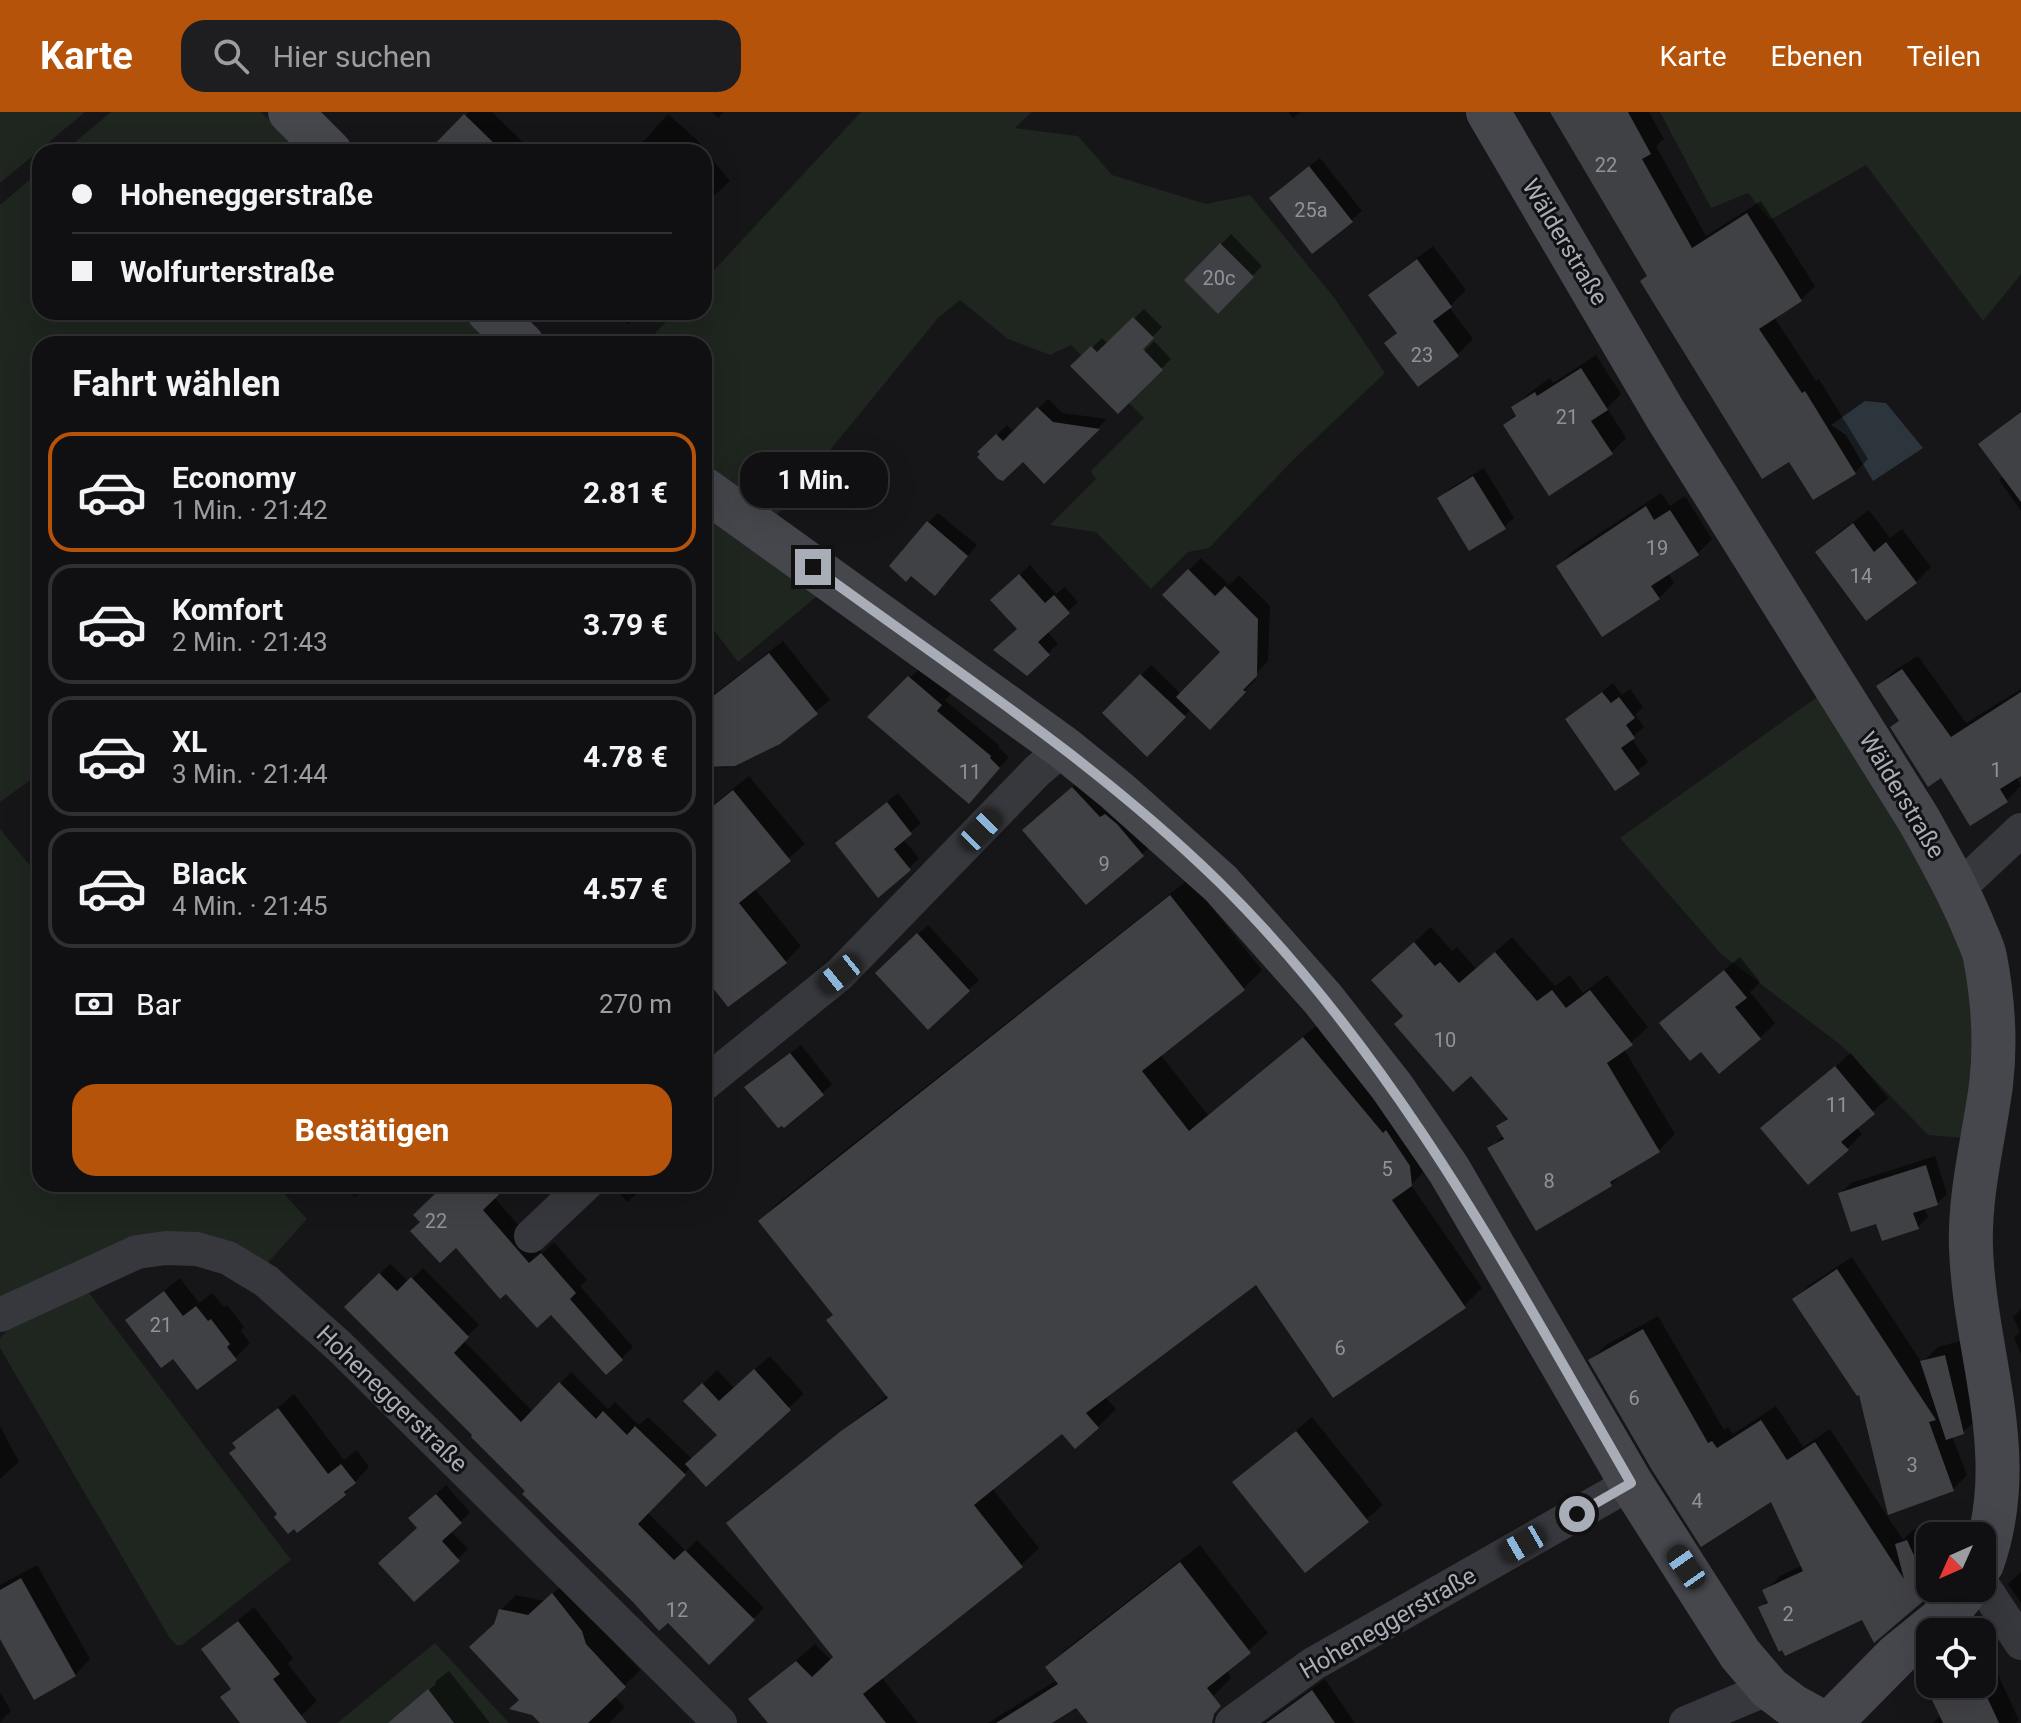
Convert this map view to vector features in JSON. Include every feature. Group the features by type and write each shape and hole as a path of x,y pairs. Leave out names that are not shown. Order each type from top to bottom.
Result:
{"street":[{"path":"290,112 322,144"},
{"name":"Wälderstraße","path":"1488,112 1665,414 1911,807 1958,889 1984,954 1994,1022 1991,1081 1971,1243 1973,1283 2012,1425 1996,1528"},
{"path":"497,320 514,336"},
{"path":"712,495 1064,748 1221,884 1323,999 1392,1087 1449,1170 1631,1483 1740,1654 1769,1688 1824,1723"},
{"path":"712,1078 840,974 1037,771 1064,748"},
{"path":"1958,889 2021,830"},
{"path":"531,1236 578,1192"},
{"name":"Hoheneggerstraße","path":"0,1315 137,1252 166,1248 197,1249 228,1258 266,1281 339,1346 720,1723"},
{"name":"Hoheneggerstraße","path":"1232,1723 1313,1664 1631,1483"},
{"path":"1830,1723 1897,1655 1945,1616 1956,1602"},
{"path":"1994,1602 2021,1643"},
{"path":"1686,1723 1769,1688"}],"shaded area":[{"path":"0,112 85,112 47,144 32,144 32,156 0,183"},
{"path":"111,112 261,112 293,144 73,144"},
{"path":"861,112 1032,112 1015,128 1078,136 1112,175 1206,204 1250,195 1333,296 1385,373 1293,460 1209,548 1188,552 1151,589 1096,532 1050,525 1096,479 1091,471 1144,418 1071,345 1050,355 1008,339 960,300 938,318 777,515 712,469 712,336 652,336 668,320 712,320 712,272"},
{"path":"1660,112 2021,112 2021,274 1983,321 1866,165 1770,220 1748,193 1711,208"},
{"path":"32,178 32,320 472,320 488,336 32,336 32,779 0,802 0,205"},
{"path":"1865,401 1886,403 1923,448 1873,481 1846,435 1831,425"},
{"path":"712,514 822,592 738,662 712,628"},
{"path":"1820,695 1932,878 1972,975 1978,1055 1965,1138 1928,1135 1842,1046 1721,954 1620,838"},
{"path":"0,829 32,868 32,1192 282,1192 307,1219 264,1267 202,1238 0,1307"},
{"path":"83,1285 291,1560 182,1645 176,1645 169,1637 0,1348 0,1338 19,1317"},
{"path":"435,1643 509,1723 337,1723"}],"building":[{"path":"1550,112 1628,112 1651,154 1642,159 1692,248 1747,213 1802,301 1759,329 1802,393 1805,391 1856,474 1813,500 1789,462 1762,479 1640,281 1647,276"},
{"path":"464,114 495,144 435,144"},
{"path":"1309,166 1353,222 1312,254 1269,198"},
{"path":"1220,243 1254,277 1218,314 1184,280"},
{"path":"1417,259 1452,307 1433,321 1459,356 1418,387 1384,343 1397,333 1368,295"},
{"path":"1133,317 1154,338 1143,349 1163,370 1118,414 1070,366 1091,346 1097,352"},
{"path":"1581,368 1608,410 1591,421 1613,454 1549,496 1503,425 1516,416 1511,407 1535,392 1537,396"},
{"path":"1037,407 1053,422 1100,429 1044,484 1023,462 1003,481 998,479 977,457 980,454 977,452 996,434 1003,441"},
{"path":"2021,412 2021,502 1978,444"},
{"path":"1473,476 1506,529 1469,551 1437,498"},
{"path":"1646,506 1654,520 1670,510 1699,555 1651,586 1660,599 1602,637 1556,566"},
{"path":"927,521 968,556 935,596 911,576 906,582 889,566"},
{"path":"1853,523 1874,552 1886,542 1917,583 1866,621 1815,552"},
{"path":"1188,569 1215,596 1225,586 1258,619 1257,676 1210,730 1176,697 1220,652 1162,595"},
{"path":"1019,574 1045,603 1054,595 1070,613 1038,642 1050,655 1027,676 993,650 1017,629 990,600"},
{"path":"769,653 818,714 780,744 735,766 712,767 712,697"},
{"path":"1902,669 1951,737 2021,692 2021,776 2000,789 2008,802 1970,826 1941,778 1928,787 1890,727 1899,721 1876,686"},
{"path":"1140,674 1186,717 1147,757 1102,713"},
{"path":"908,676 942,705 937,711 991,756 1000,768 969,804 867,717"},
{"path":"1602,692 1611,703 1619,697 1635,718 1626,725 1635,738 1621,748 1640,774 1615,791 1565,719"},
{"path":"1072,787 1100,817 1105,814 1117,824 1144,856 1086,905 1022,830"},
{"path":"733,790 791,861 739,903 787,963 728,1007 712,987 712,807"},
{"path":"887,802 912,834 894,849 911,870 878,898 835,843"},
{"path":"1170,895 1245,990 1142,1071 1189,1131 1303,1037 1383,1133 1386,1130 1410,1166 1412,1186 1392,1200 1466,1308 1333,1398 1256,1285 1086,1413 1099,1428 1075,1449 1062,1434 974,1505 1023,1567 863,1694 886,1723 768,1723 748,1699 796,1661 812,1677 833,1657 726,1523 841,1431 888,1398 826,1320 833,1315 758,1221"},
{"path":"917,933 970,991 928,1030 875,973"},
{"path":"1414,942 1435,966 1440,962 1459,983 1495,952 1537,1001 1552,990 1566,1008 1590,990 1633,1045 1607,1063 1660,1152 1610,1182 1612,1186 1536,1231 1487,1148 1504,1139 1496,1126 1508,1119 1471,1076 1453,1092 1394,1024 1403,1016 1371,980"},
{"path":"1724,970 1747,998 1735,1007 1761,1039 1719,1074 1701,1052 1690,1061 1659,1023"},
{"path":"790,1053 824,1095 784,1128 778,1128 744,1087"},
{"path":"1835,1066 1875,1114 1841,1142 1849,1150 1808,1185 1760,1128"},
{"path":"1926,1165 1938,1205 1913,1213 1919,1229 1882,1241 1876,1224 1851,1232 1838,1193"},
{"path":"437,1192 502,1192 483,1210 529,1263 541,1253 576,1293 570,1299 623,1360 606,1375 551,1315 537,1328 506,1294 500,1299 456,1248 440,1263 410,1231 420,1222 413,1215"},
{"path":"1837,1269 1936,1420 1929,1422 1954,1491 1888,1515 1859,1395 1792,1299"},
{"path":"379,1273 397,1291 411,1277 469,1337 454,1353 521,1422 559,1382 596,1419 603,1411 627,1435 635,1426 686,1475 638,1524 674,1560 685,1550 755,1620 709,1665 668,1623 659,1631 522,1494 525,1491 472,1435 344,1307"},
{"path":"164,1291 183,1316 196,1306 208,1321 211,1319 230,1344 227,1347 237,1360 197,1390 173,1359 161,1368 125,1320"},
{"path":"1643,1329 1708,1443 1712,1441 1717,1448 1761,1420 1787,1460 1815,1442 1904,1579 1895,1544 1907,1540 1916,1560 1916,1602 1922,1602 1874,1643 1862,1620 1785,1656 1782,1650 1779,1652 1758,1607 1768,1603 1762,1590 1803,1571 1771,1502 1701,1547 1588,1360"},
{"path":"1945,1355 1964,1434 1946,1440 1920,1361"},
{"path":"754,1369 791,1410 706,1487 685,1464 717,1435 683,1401 702,1383 719,1401"},
{"path":"278,1408 328,1474 341,1464 356,1483 344,1492 346,1495 297,1533 294,1529 288,1534 274,1517 277,1514 229,1453 236,1448 232,1443"},
{"path":"1296,1431 1369,1522 1305,1573 1232,1482"},
{"path":"436,1494 462,1523 442,1541 460,1561 414,1602 378,1563 417,1528 408,1518"},
{"path":"1180,1562 1251,1653 1207,1688 1221,1706 1214,1714 1212,1723 1088,1723 1076,1708 1052,1723 996,1723 1058,1684 1045,1667"},
{"path":"21,1578 76,1676 34,1700 0,1639 0,1590"},
{"path":"552,1593 582,1631 586,1644 626,1687 588,1723 540,1723 532,1715 509,1709 519,1700 469,1647 494,1624 499,1609 528,1615"},
{"path":"238,1621 280,1674 273,1679 307,1723 240,1723 220,1697 231,1689 201,1649"},
{"path":"428,1689 454,1723 388,1723"},
{"path":"1312,1690 1335,1723 1266,1723"},
{"path":"1931,1698 1987,1698 1999,1723 1943,1723"}],"route":[{"path":"813,567 1024,717 1117,791 1221,884 1323,999 1392,1087 1449,1170 1631,1483 1577,1514"}]}
